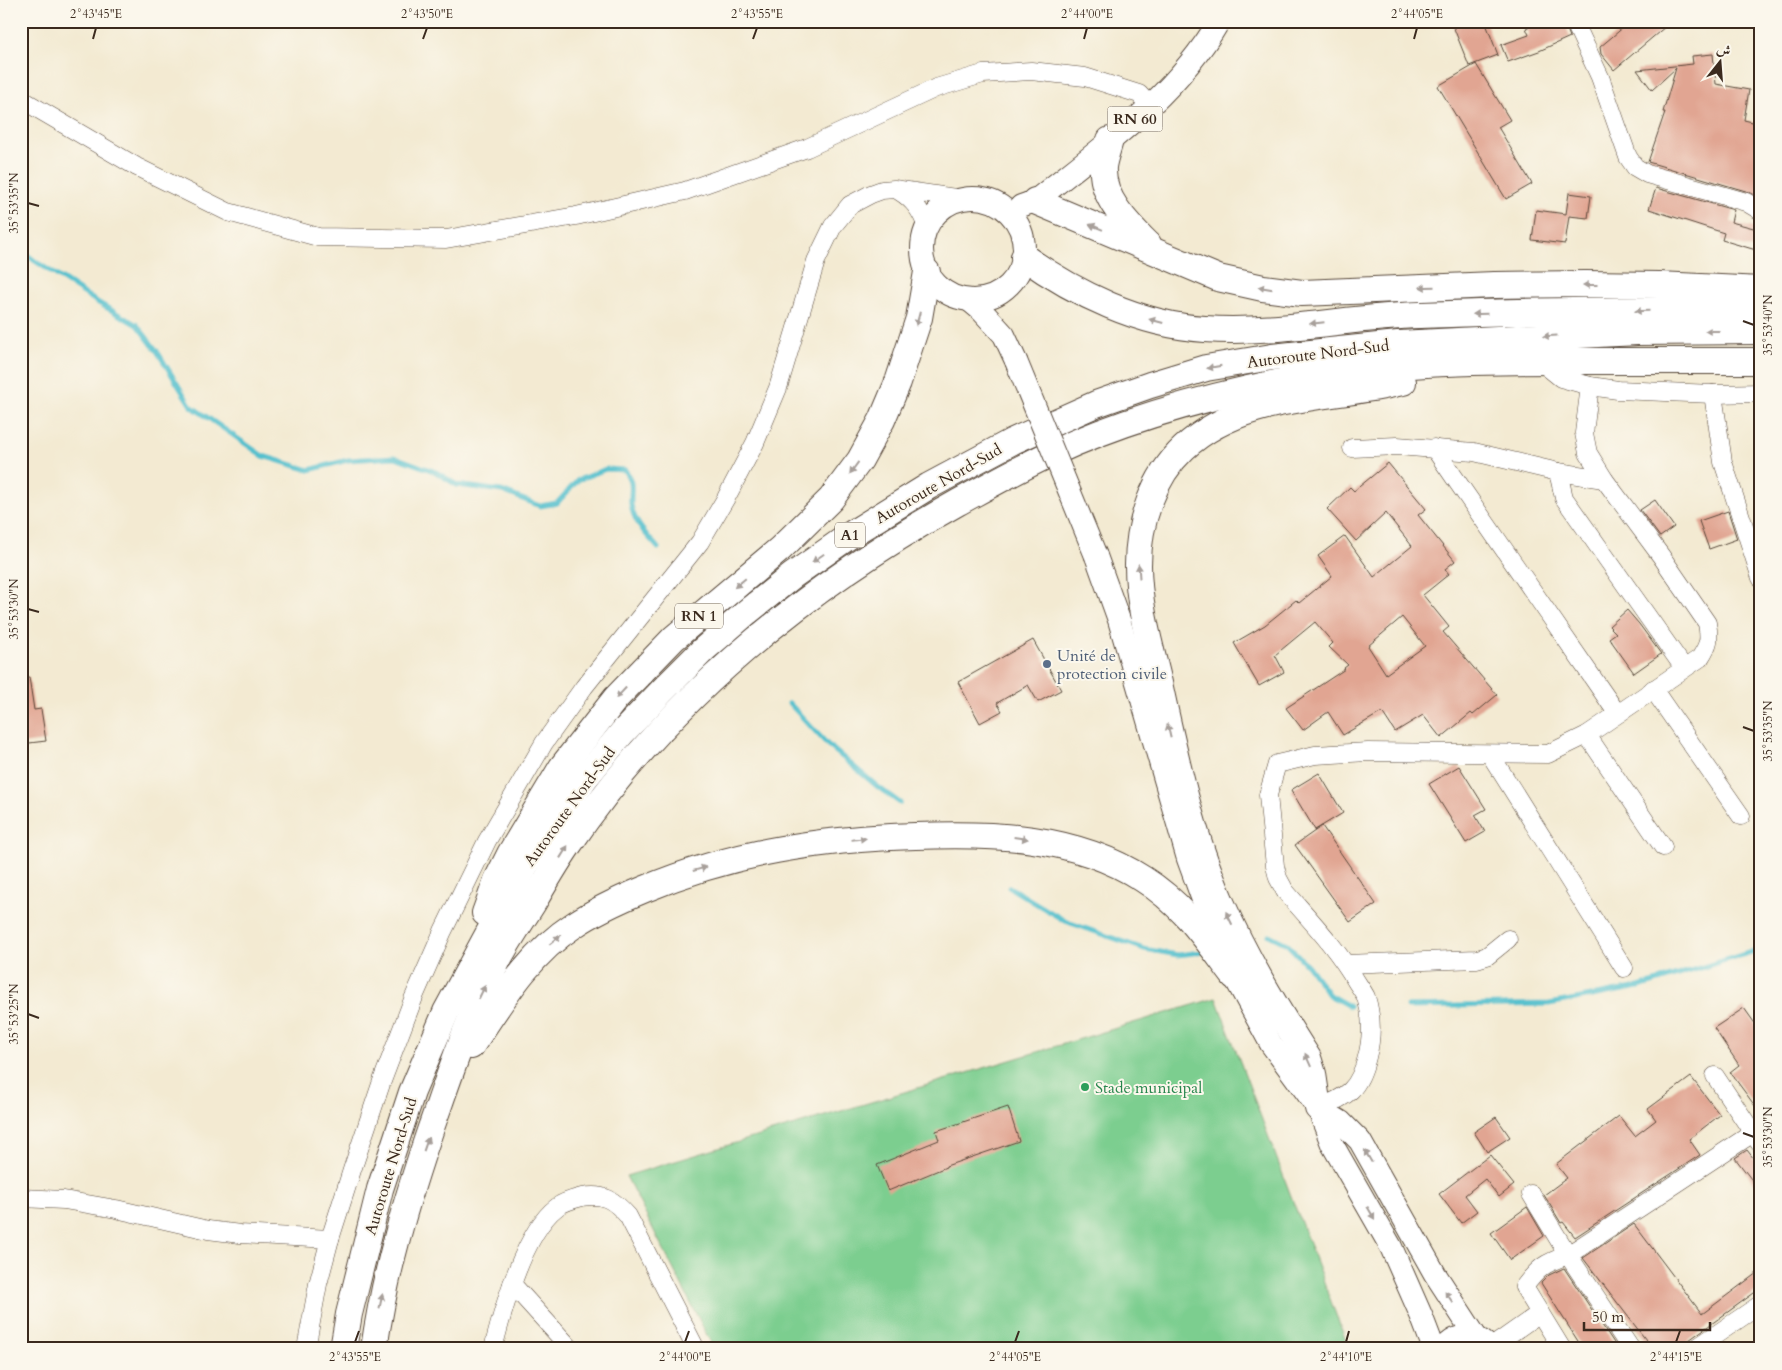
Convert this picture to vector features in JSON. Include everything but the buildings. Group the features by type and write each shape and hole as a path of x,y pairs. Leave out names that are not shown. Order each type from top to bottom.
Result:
{"highway":[{"path":"1110,140 1103,167 1105,181 1110,194 1120,214 1155,252"},
{"path":"1035,201 1218,278 1263,288 1302,292 1576,284 1659,285 1761,290"},
{"path":"1024,257 1098,300 1136,315 1169,324 1205,329 1279,327 1418,315 1686,310 1761,314"},
{"name":"RN 1","path":"470,968 485,913 497,880 510,854 562,767 616,698 668,644 780,549 831,499 860,460 882,420 898,382 919,318 927,272"},
{"name":"Autoroute Nord-Sud","path":"343,1349 349,1314 382,1180 412,1092 446,1012 525,866 585,778 622,733 690,664 747,612 792,576 853,533 929,486 1013,441 1096,404 1206,368 1272,357 1398,344 1638,332 1761,331"},
{"path":"1318,1108 1313,1074 1308,1058 1251,964 1221,901 1198,841 1175,755 1142,610 1138,564 1142,526 1152,494 1164,469 1184,447 1207,430 1233,416 1299,398 1395,384 1490,360"},
{"name":"Autoroute Nord-Sud","path":"374,1349 393,1247 412,1182 476,1005 500,957 566,848 596,806 634,760 699,691 736,656 827,585 883,546 1014,472 1082,440 1154,414 1248,388 1328,373 1490,360 1761,361"},
{"path":"448,1081 521,974 538,954 573,925 608,904 682,874 753,854 812,844 868,838 971,835 1012,837 1054,843 1099,856 1142,878 1177,904 1234,976"}],"main road":[{"name":"RN 60","path":"1003,207 1019,206 1035,201 1150,106 1192,62 1219,21"},
{"path":"962,199 990,200 1003,207 1021,229 1024,243 1024,257 1016,278 1009,286 991,298 969,300 956,297 934,283 927,272 922,257 922,242 927,227 935,214 947,205 962,199"},
{"name":"RN 60","path":"1021,229 1035,201"},
{"path":"1004,334 1009,286"},
{"path":"969,300 1004,334 1096,556 1119,620 1188,859 1211,922 1234,976 1271,1044 1318,1108 1332,1144 1390,1247 1421,1315 1434,1349"},
{"path":"1318,1108 1341,1122 1360,1141 1435,1274 1486,1344"},
{"path":"1444,1349 1451,1341 1459,1337 1486,1344"}],"street":[{"path":"1574,21 1600,77 1628,157 1635,167 1647,174 1746,202 1761,210"},
{"path":"21,99 137,167 228,212 318,237 446,239 576,216 686,191 807,148 936,88 983,74 1032,71 1084,77 1139,94 1150,106"},
{"path":"306,1349 318,1284 330,1239 382,1081 414,997 486,841 559,720 700,542 726,498 755,443 778,388 816,261 833,226 850,205 871,194 894,189 962,199"},
{"path":"894,189 906,195 915,204 927,227"},
{"path":"1540,361 1561,378 1590,386 1618,390 1714,394 1761,393"},
{"path":"1318,1108 1338,1101 1355,1088 1364,1070 1370,1046 1371,1026 1366,997 1346,964 1286,891 1278,878 1275,866 1268,795 1277,764 1315,755 1341,753 1548,754 1587,735 1700,658 1708,646 1707,623 1588,453 1584,433 1590,386"},
{"path":"1714,394 1723,462 1761,578"},
{"path":"1352,448 1397,446 1474,452 1558,472 1604,478"},
{"path":"1434,448 1617,713"},
{"path":"1558,472 1564,498 1684,668"},
{"path":"1653,689 1741,816"},
{"path":"1587,735 1663,847"},
{"path":"1490,754 1624,968"},
{"path":"1346,964 1477,959 1487,956 1508,940"},
{"path":"1562,1349 1524,1287 1534,1274 1547,1262 1568,1255 1757,1139 1715,1076"},
{"path":"1532,1194 1568,1255 1632,1349"},
{"path":"493,1349 512,1284 530,1242 543,1220 558,1206 573,1199 592,1195 605,1197 618,1204 628,1216 696,1349"},
{"path":"21,1198 64,1200 116,1209 208,1230 240,1234 330,1239"},
{"path":"512,1284 571,1349"},
{"path":"1695,1349 1761,1304"},
{"path":"1486,1344 1540,1312"}],"green space":[{"name":"Stade municipal","path":"1216,998 1349,1349 714,1349 626,1176"}],"waterway":[{"path":"21,250 97,302 137,325 157,351 191,406 263,456 309,470 348,460 395,457 436,472 457,485 502,491 540,506 557,503 578,480 606,469 625,470 631,483 632,511 641,528 658,548"},
{"path":"789,703 828,745 900,803"},
{"path":"1009,887 1065,921 1144,949 1178,955 1202,952"},
{"path":"1269,935 1287,944 1308,966 1329,995 1349,1006"},
{"path":"1407,1007 1549,1004 1639,987 1761,949"}],"place":[{"name":"Unité de protection civile","path":"1047,664"},
{"name":"Stade municipal","path":"1085,1087"}]}
